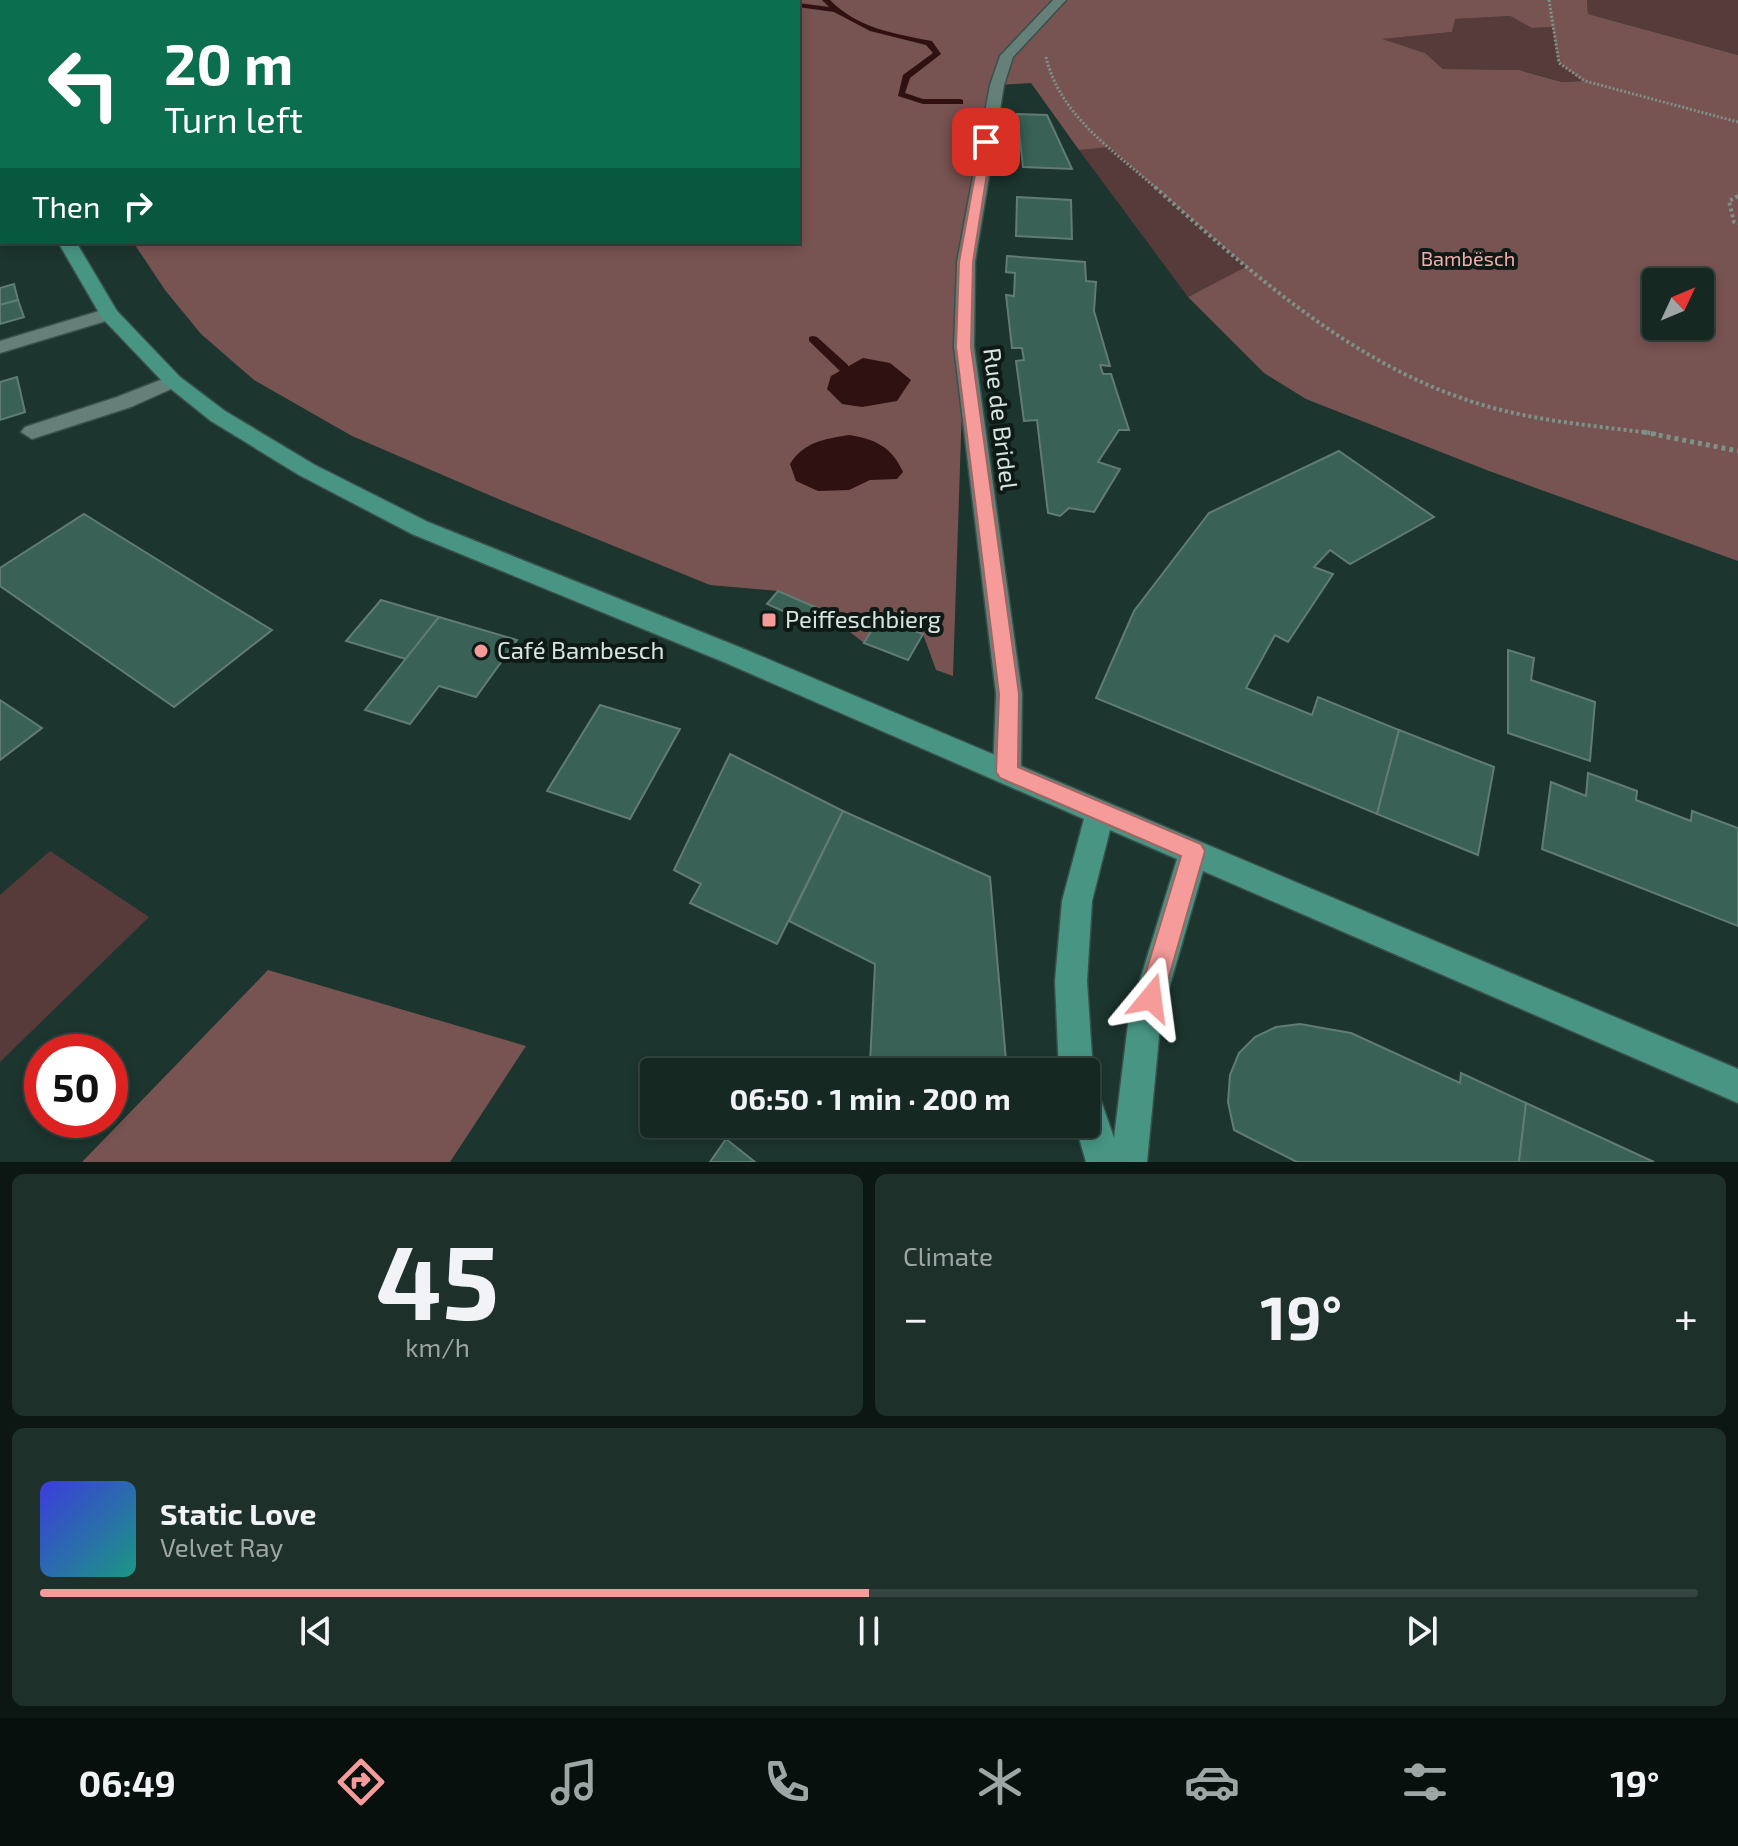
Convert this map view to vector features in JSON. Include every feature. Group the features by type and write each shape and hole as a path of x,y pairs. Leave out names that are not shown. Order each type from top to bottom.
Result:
{"main road":[{"path":"68,244 109,314 173,381 218,416 307,470 420,528 735,656 1738,1086"},
{"path":"1075,1058 1071,981 1077,901 1100,811"},
{"path":"1129,1162 1145,1016 1194,851"},
{"path":"1097,1138 1104,1162"}],"street":[{"name":"Rue de Bridel","path":"1007,772 1009,694 964,347 966,262 991,112 1007,56 1060,0"},
{"path":"0,347 109,314"},
{"path":"32,432 124,402 173,381"}],"path":[{"path":"1549,0 1559,63 1585,81 1738,122"},
{"path":"1042,18 1047,67 1061,100 1120,157 1306,317 1380,363 1474,403 1525,416 1675,436 1738,451"},
{"path":"1738,196 1729,201 1734,222 1738,224"}],"shaded area":[{"path":"1587,0 1738,0 1738,55 1588,14"},
{"path":"1510,16 1532,28 1552,27 1559,63 1585,81 1563,82 1519,70 1443,69 1425,53 1380,39 1452,32 1454,19"},
{"path":"1109,146 1246,268 1188,297 1079,150"},
{"path":"863,358 890,363 911,380 897,401 862,407 842,404 827,389 831,376"},
{"path":"849,435 867,439 888,450 903,472 897,479 870,480 849,490 818,491 796,481 790,464 802,451 823,440"},
{"path":"50,851 149,917 29,1034 24,1034 24,1039 0,1062 0,895"}],"green space":[{"name":"Bambësch","path":"800,0 1587,0 1588,14 1738,55 1738,561 1489,471 1306,399 1264,373 1188,297 1246,267 1109,147 1079,150 1031,83 997,85 964,347 953,676 936,670 923,634 879,618 864,643 822,610 778,591 710,585 352,436 254,380 201,334 165,290 134,244 800,244","holes":["1510,16 1532,28 1552,27 1559,63 1583,81 1562,82 1519,70 1443,69 1425,53 1382,39 1452,32 1455,19"]},
{"path":"268,970 526,1046 450,1162 82,1162 105,1138 128,1138 128,1115"}],"building":[{"path":"1017,114 1047,115 1072,169 1023,167"},
{"path":"1017,197 1071,200 1072,239 1016,236"},
{"path":"1007,256 1085,262 1086,281 1096,282 1094,311 1110,366 1100,365 1103,374 1111,374 1129,430 1119,430 1098,462 1120,469 1094,512 1069,508 1060,516 1048,513 1037,420 1024,421 1016,361 1024,360 1022,348 1012,348 1006,295 1014,296 1015,273 1006,272"},
{"path":"14,284 18,300 0,305 0,288"},
{"path":"18,300 24,317 0,324 0,305"},
{"path":"17,377 25,412 0,420 0,382"},
{"path":"1339,451 1434,517 1350,564 1330,550 1314,567 1333,574 1288,642 1275,635 1246,688 1312,715 1318,697 1399,730 1377,814 1096,698 1134,611 1209,513"},
{"path":"84,514 272,630 174,707 0,586 0,568"},
{"path":"778,591 822,610 812,624 767,604"},
{"path":"381,600 439,617 406,659 346,641"},
{"path":"439,617 517,640 476,697 439,686 410,724 365,710"},
{"path":"879,618 923,634 908,660 864,643"},
{"path":"1508,650 1534,658 1531,680 1595,702 1590,761 1508,733"},
{"path":"0,700 42,728 0,760"},
{"path":"600,705 680,729 630,819 547,791"},
{"path":"1399,730 1494,767 1478,855 1377,814"},
{"path":"730,754 843,811 777,944 690,903 701,884 674,870"},
{"path":"1588,773 1637,791 1636,800 1691,821 1692,811 1738,828 1738,926 1542,849 1551,782 1586,796"},
{"path":"843,811 990,877 1006,1058 870,1058 875,964 789,921"},
{"path":"1300,1024 1351,1033 1460,1083 1461,1073 1526,1103 1519,1162 1297,1162 1234,1130 1228,1102 1230,1075 1239,1053 1255,1037 1276,1027"},
{"path":"1526,1103 1654,1162 1519,1162"},
{"path":"726,1139 755,1162 710,1162"}],"waterway":[{"path":"826,0 835,10 859,24 929,43 937,54 906,77 901,94 923,102 960,102"},
{"path":"800,5 834,10"},
{"path":"813,339 844,368"}],"place":[{"name":"Peiffeschbierg","path":"769,620"},
{"name":"Café Bambesch","path":"481,651"}],"route":[{"path":"986,142 966,262 964,347 1009,694 1007,772 1194,851 1151,998"}]}
